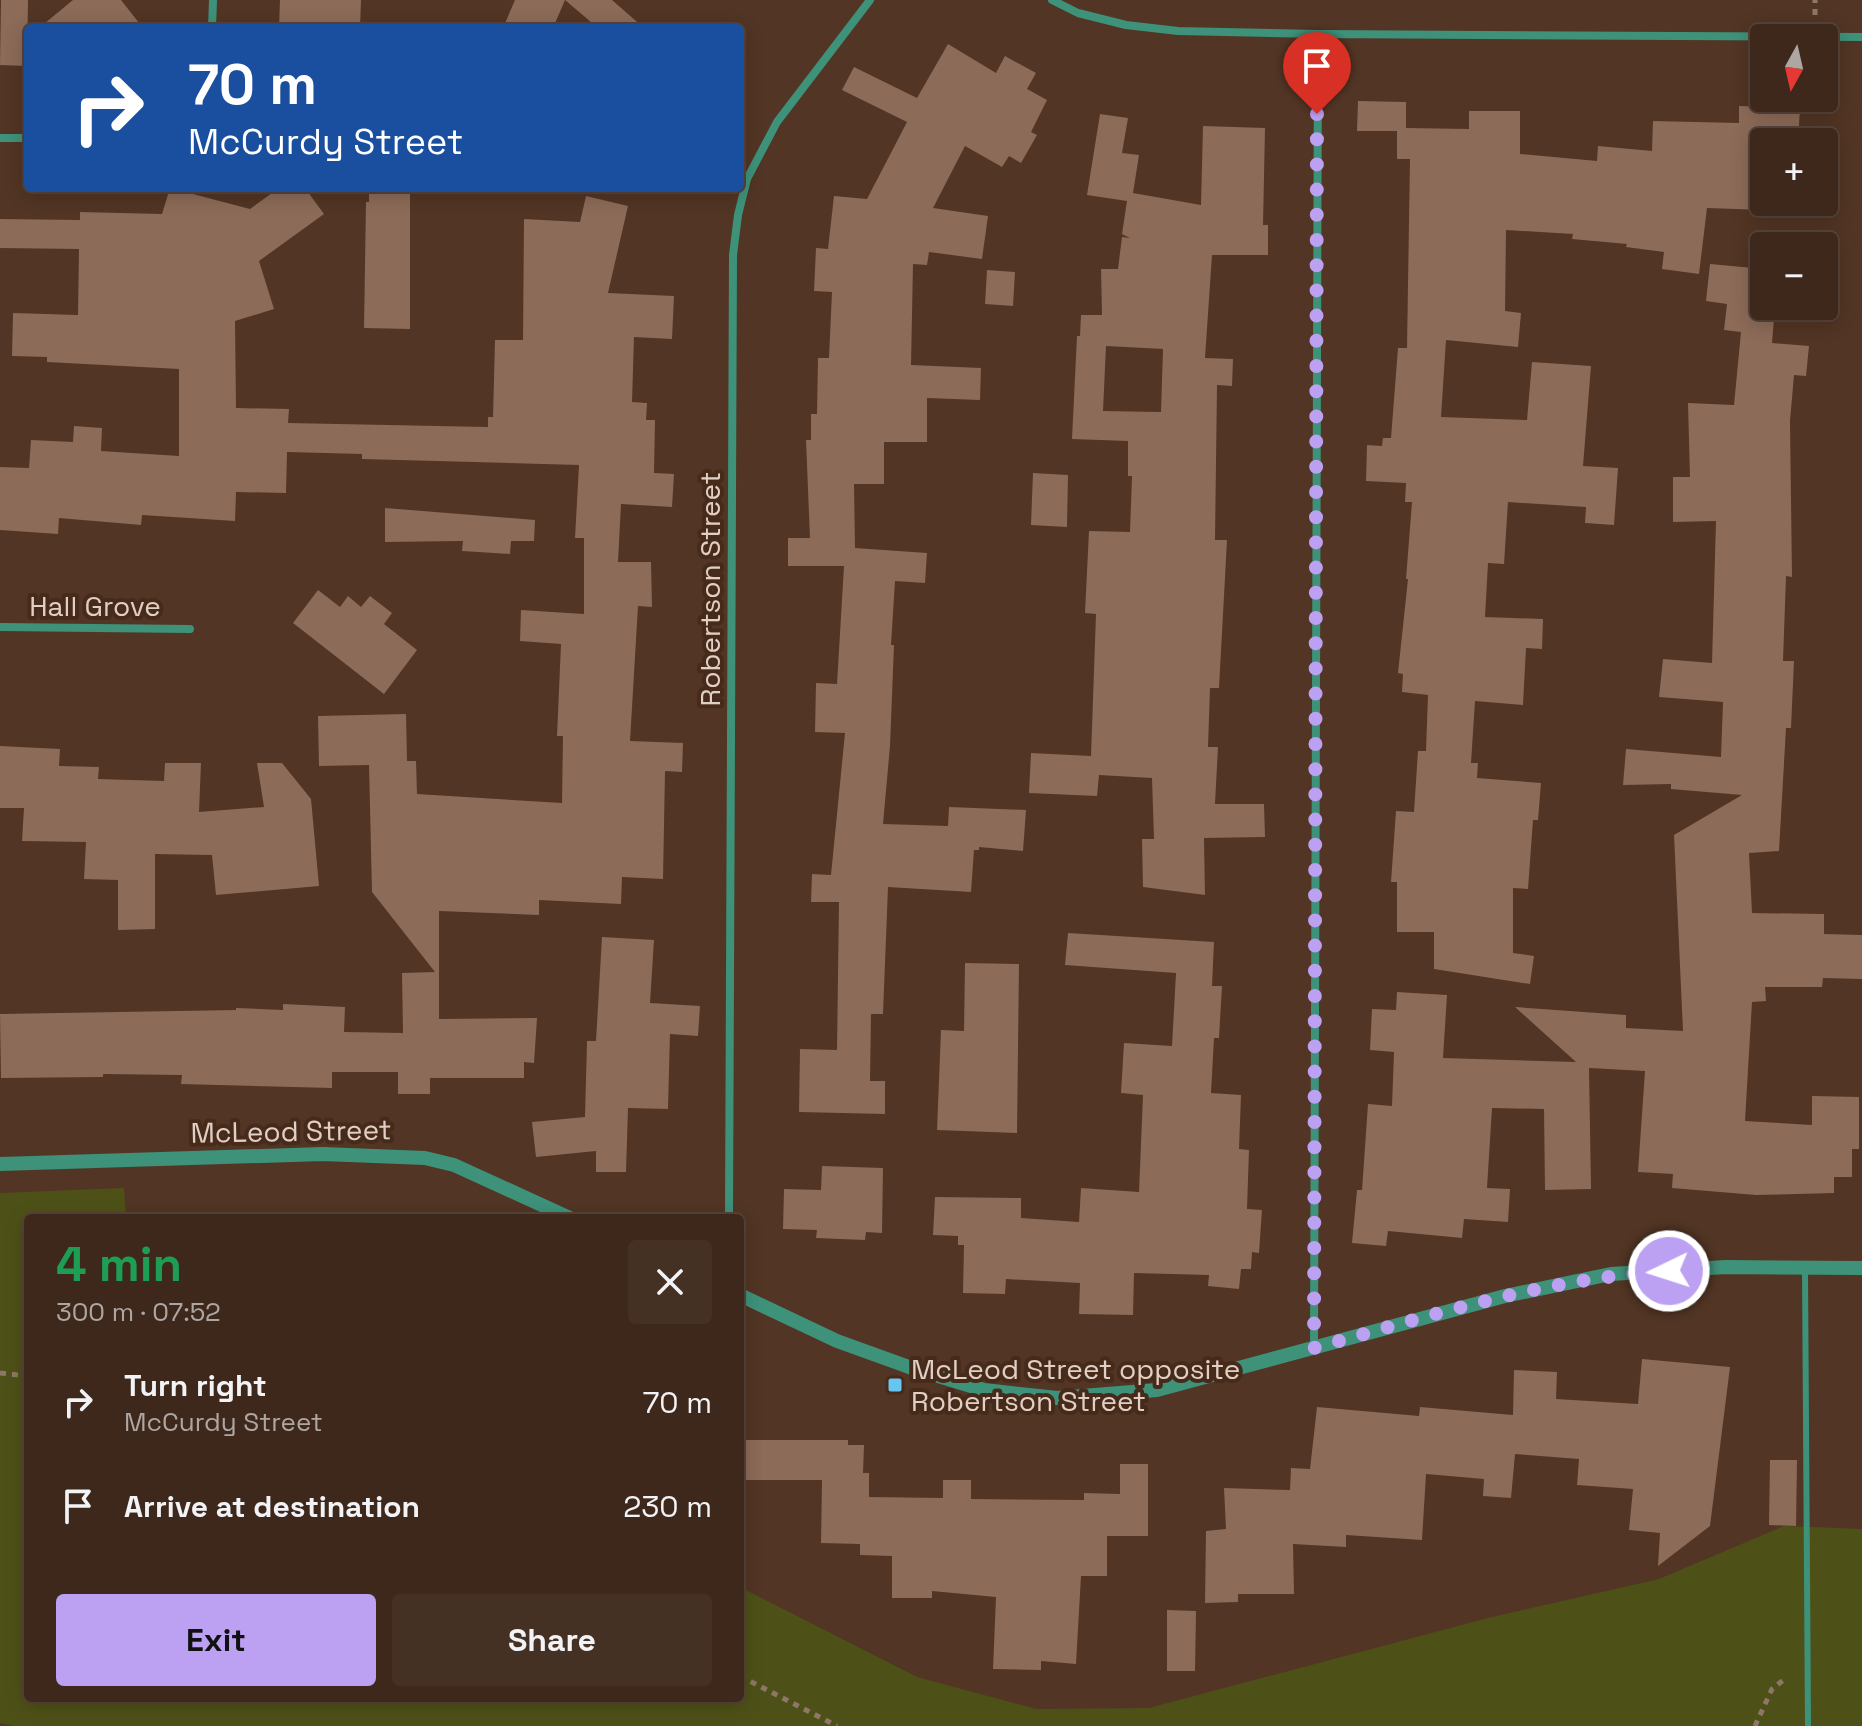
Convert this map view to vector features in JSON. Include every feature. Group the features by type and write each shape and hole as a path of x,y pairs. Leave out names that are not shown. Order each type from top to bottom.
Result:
{"street":[{"path":"212,24 213,0"},
{"name":"Robertson Street","path":"744,191 747,179 777,122 870,0"},
{"path":"1052,0 1078,13 1126,25 1178,31 1862,37"},
{"path":"1314,1348 1318,34"},
{"path":"0,138 24,138"},
{"name":"Robertson Street","path":"729,1214 733,255 744,192"},
{"name":"Hall Grove","path":"0,627 190,629"},
{"name":"McLeod Street","path":"0,1164 323,1154 425,1158 454,1165 561,1214"},
{"path":"744,1297 837,1341 909,1367 984,1390 1057,1398 1157,1390 1505,1296 1611,1274 1726,1267 1862,1268"}],"lane":[{"path":"1805,1269 1808,1726"}],"path":[{"path":"0,1373 24,1376"},
{"path":"1755,1726 1772,1689 1781,1680 1808,1674"},
{"path":"744,1678 837,1726"}],"shaded area":[{"path":"124,1188 126,1214 24,1214 24,1702 744,1702 744,1589 917,1677 1036,1709 1149,1708 1488,1618 1659,1579 1784,1526 1862,1529 1862,1726 13,1726 0,1723 0,1193"}],"building":[{"path":"1,0 28,0 28,24 24,24 24,66 0,65"},
{"path":"73,0 121,0 140,24 44,24"},
{"path":"280,0 361,0 360,24 279,24"},
{"path":"515,0 565,0 555,24 505,24"},
{"path":"565,0 612,0 639,24 593,24"},
{"path":"948,44 996,73 1005,56 1036,73 1027,89 1047,100 1031,132 1037,135 1021,163 1009,156 1002,167 965,146 933,208 988,216 982,259 929,252 927,265 913,264 911,365 981,368 980,400 927,398 927,442 884,442 884,484 854,484 855,548 927,553 925,583 895,581 890,746 883,824 948,826 949,807 1026,810 1023,851 979,847 979,850 974,850 971,892 888,887 883,1014 871,1014 870,1081 885,1081 885,1114 799,1112 800,1049 837,1050 839,902 811,902 812,874 831,875 845,733 815,732 816,683 837,684 844,566 788,566 788,538 810,538 806,440 811,440 811,414 817,414 818,358 829,358 832,292 814,291 816,248 828,249 834,196 867,199 907,122 842,90 854,67 917,98"},
{"path":"1358,101 1406,102 1406,128 1469,129 1469,111 1520,111 1520,154 1597,161 1598,146 1652,151 1653,121 1739,123 1739,106 1750,106 1750,112 1800,112 1799,128 1750,128 1750,210 1707,208 1699,274 1662,269 1664,252 1626,247 1627,244 1572,239 1573,234 1506,230 1505,311 1521,313 1518,347 1446,340 1441,417 1527,420 1532,362 1591,366 1583,466 1618,468 1614,525 1585,523 1586,507 1508,502 1504,564 1488,563 1485,617 1543,619 1542,649 1526,648 1523,705 1475,701 1471,763 1478,763 1477,778 1541,783 1538,820 1533,820 1528,889 1513,888 1513,953 1534,956 1530,984 1434,969 1434,932 1397,932 1397,882 1391,882 1396,811 1414,812 1418,751 1426,751 1428,695 1402,692 1403,674 1398,673 1412,502 1405,502 1406,483 1366,481 1367,445 1382,446 1383,438 1391,438 1398,348 1407,348 1410,159 1397,159 1397,131 1357,131"},
{"path":"1100,114 1128,118 1122,153 1139,155 1133,193 1201,205 1203,126 1265,128 1263,225 1268,225 1268,255 1212,255 1205,358 1233,359 1232,386 1217,385 1215,540 1227,540 1219,688 1210,688 1208,747 1218,747 1215,804 1264,804 1265,837 1204,838 1205,895 1143,887 1142,839 1154,839 1152,778 1099,775 1097,796 1029,793 1031,753 1091,756 1096,614 1085,613 1089,531 1130,532 1132,476 1128,476 1128,441 1072,439 1077,336 1080,336 1081,315 1102,315 1101,269 1118,269 1122,237 1130,238 1122,234 1127,201 1087,195","holes":["1106,346 1163,349 1161,412 1103,411"]},
{"path":"169,192 185,192 250,209 273,192 308,192 324,214 259,261 274,309 235,321 236,408 289,409 288,423 488,427 488,417 493,417 495,340 523,340 524,219 580,222 586,196 628,206 608,293 674,296 672,339 634,337 632,402 647,403 646,420 655,420 654,473 674,474 672,507 621,504 618,562 651,562 652,607 638,606 630,741 683,743 682,772 665,771 663,879 622,877 621,904 539,900 539,915 439,911 439,1019 537,1018 534,1063 524,1062 524,1078 430,1078 430,1094 398,1094 398,1072 332,1072 332,1088 181,1084 182,1075 1,1078 0,1014 236,1008 283,1010 283,1004 345,1007 344,1032 403,1033 402,973 435,972 372,892 369,765 319,766 318,716 406,714 407,761 416,761 417,794 562,803 563,736 557,736 561,644 520,641 521,610 584,614 584,538 575,538 579,465 362,459 362,454 287,452 286,493 236,492 235,521 142,515 141,525 59,518 58,534 0,530 0,467 29,468 31,440 73,442 74,426 102,428 101,451 179,456 179,369 47,362 47,357 12,356 13,313 78,315 79,249 0,248 0,219 80,220 80,212 162,214"},
{"path":"369,192 410,192 410,329 364,328 366,202 369,202"},
{"path":"1710,264 1750,268 1750,320 1774,320 1772,343 1809,346 1806,376 1794,375 1790,421 1792,577 1786,576 1783,661 1794,661 1791,728 1786,728 1779,851 1749,853 1752,913 1824,914 1824,934 1862,935 1862,979 1823,978 1822,987 1765,987 1766,1001 1752,1002 1745,1121 1812,1125 1812,1096 1859,1097 1859,1149 1852,1149 1852,1177 1834,1177 1834,1193 1756,1195 1672,1188 1673,1174 1638,1172 1645,1071 1589,1068 1591,1189 1545,1190 1544,1109 1492,1108 1487,1188 1510,1189 1508,1222 1464,1219 1462,1238 1388,1231 1386,1246 1352,1243 1357,1190 1362,1190 1368,1104 1392,1106 1394,1052 1370,1050 1372,1009 1396,1010 1397,992 1447,995 1443,1058 1576,1062 1515,1007 1626,1015 1626,1028 1683,1031 1674,835 1742,795 1671,789 1671,784 1623,785 1626,749 1721,757 1723,702 1659,697 1663,659 1712,663 1716,521 1673,522 1673,477 1690,477 1688,403 1734,405 1741,332 1724,330 1727,304 1706,301"},
{"path":"987,270 1015,272 1013,306 985,304"},
{"path":"1033,473 1068,475 1067,527 1031,525"},
{"path":"385,508 535,520 534,541 511,541 510,554 462,551 463,541 385,542"},
{"path":"318,590 340,607 348,596 361,607 370,596 392,613 384,624 417,650 384,694 293,623"},
{"path":"0,746 60,749 59,766 99,767 98,779 164,781 165,763 201,763 199,812 264,807 257,763 282,763 311,799 319,886 216,895 212,855 155,854 155,929 118,930 118,880 84,879 86,842 22,841 24,808 0,808"},
{"path":"1068,933 1214,942 1212,986 1222,986 1219,1038 1214,1038 1211,1093 1241,1095 1239,1149 1249,1150 1247,1209 1262,1210 1259,1253 1252,1252 1251,1269 1241,1269 1239,1289 1208,1286 1209,1275 1134,1273 1133,1315 1079,1314 1080,1283 1006,1279 1005,1294 963,1293 964,1245 958,1245 958,1236 933,1235 935,1197 1021,1198 1021,1218 1079,1222 1081,1188 1139,1192 1143,1095 1121,1093 1124,1043 1172,1046 1176,973 1065,965"},
{"path":"602,937 654,940 650,1003 700,1006 698,1036 670,1034 668,1109 628,1108 626,1172 596,1172 596,1151 536,1157 532,1122 585,1117 587,1041 596,1041"},
{"path":"965,963 1019,964 1017,1133 937,1130 941,1030 964,1031"},
{"path":"822,1166 883,1168 882,1233 866,1232 865,1240 816,1238 817,1230 783,1229 784,1189 821,1190"},
{"path":"1642,1359 1730,1367 1710,1526 1658,1566 1660,1533 1629,1530 1633,1489 1577,1485 1579,1459 1515,1454 1511,1498 1483,1496 1484,1479 1426,1474 1422,1540 1346,1535 1346,1547 1293,1544 1294,1594 1238,1594 1238,1602 1205,1603 1206,1531 1226,1529 1224,1488 1290,1490 1291,1468 1310,1469 1317,1407 1419,1416 1420,1407 1513,1415 1514,1370 1557,1372 1556,1399 1638,1404"},
{"path":"744,1440 848,1440 848,1445 864,1445 863,1473 869,1473 869,1497 943,1498 943,1480 971,1480 971,1499 1084,1500 1084,1493 1120,1494 1120,1464 1148,1464 1148,1536 1107,1536 1107,1576 1081,1576 1076,1664 1041,1661 1041,1670 993,1669 996,1597 932,1591 932,1598 892,1598 892,1556 860,1555 860,1544 821,1543 822,1480 744,1480"},
{"path":"1770,1460 1797,1460 1796,1526 1769,1525"},
{"path":"1167,1610 1196,1611 1195,1671 1167,1671"}],"place":[{"name":"McLeod Street opposite Robertson Street","path":"895,1385"}],"route":[{"path":"1317,114 1314,1348 1505,1296 1611,1274 1669,1271"}]}
